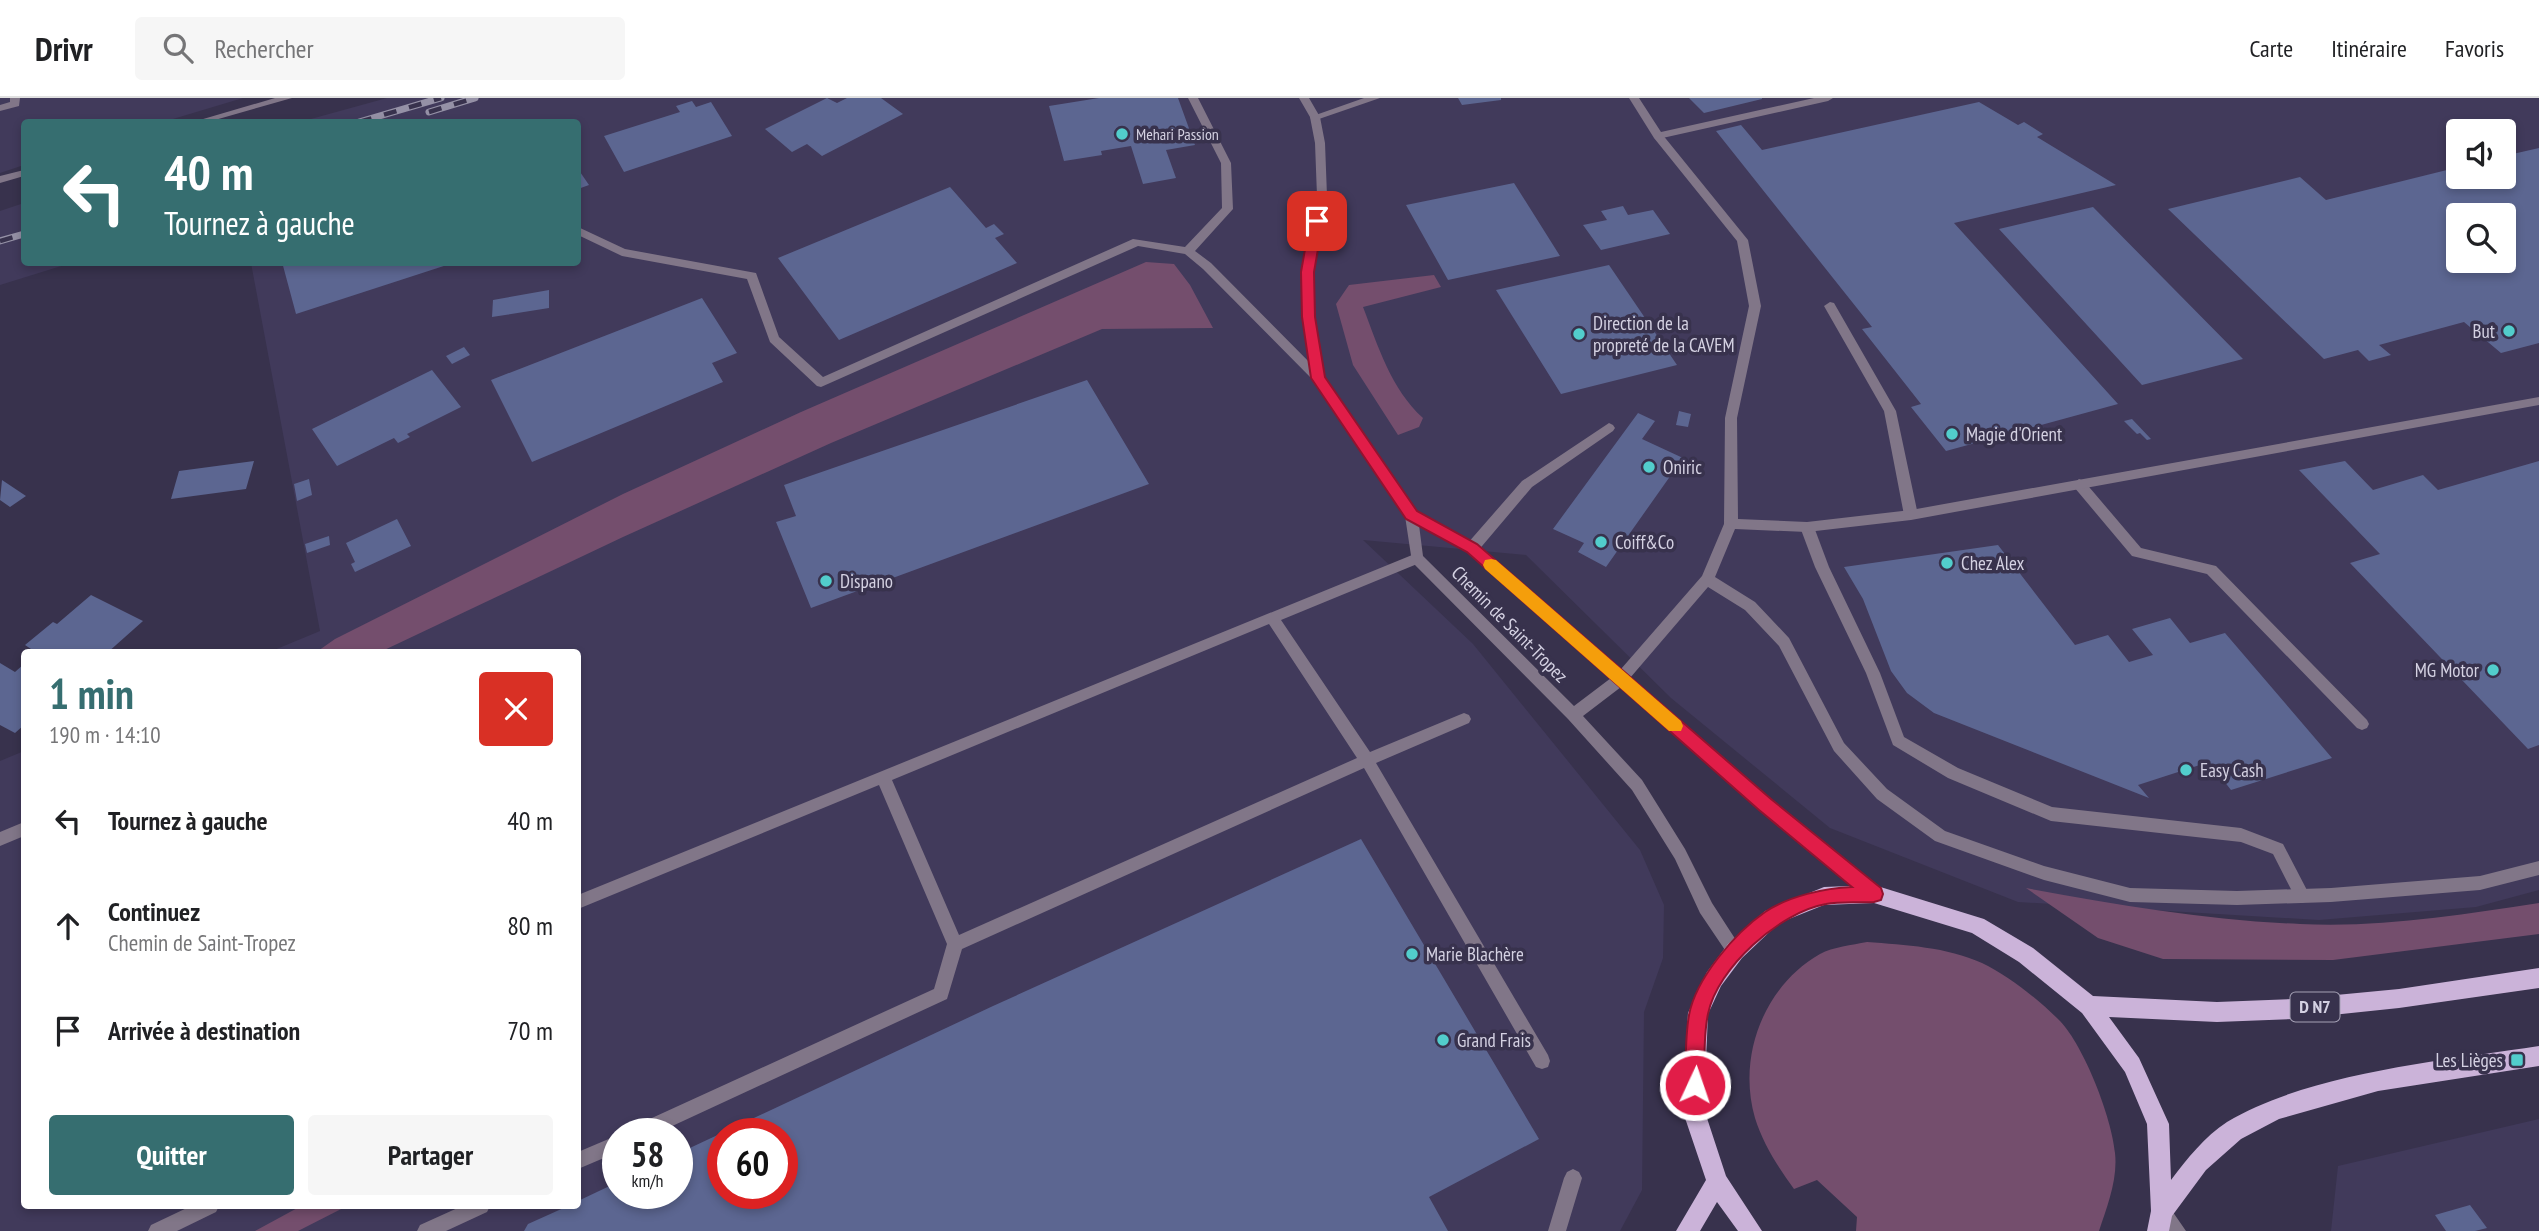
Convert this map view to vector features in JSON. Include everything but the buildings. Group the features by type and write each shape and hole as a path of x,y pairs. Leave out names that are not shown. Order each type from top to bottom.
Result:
{"main road":[{"path":"1751,1231 1717,1182 1693,1109 1698,1013 1714,979 1735,951 1772,917 1824,896 1874,894 1977,925 2025,955 2089,1006 2132,1065 2158,1125 2160,1221"},
{"name":"D N7","path":"2089,1006 2187,1012 2259,1012 2356,1004 2539,978"},
{"path":"2160,1221 2198,1162 2233,1131 2276,1109 2378,1081 2539,1056"},
{"path":"1686,1231 1717,1182"}],"street":[{"path":"0,108 15,104 15,98"},
{"path":"209,119 287,98"},
{"path":"1188,251 1228,209 1226,163 1193,98"},
{"path":"1304,98 1315,117 1320,143 1322,196 1307,272 1308,317 1318,378"},
{"path":"1315,117 1375,98"},
{"path":"1573,715 1621,678 1707,579 1731,524 1731,418 1755,306 1742,240 1658,136 1634,98"},
{"path":"1658,136 1828,98"},
{"path":"0,180 21,174"},
{"path":"581,232 622,252 752,276 774,339 821,383 1137,242 1188,251 1208,265 1318,378 1411,515 1472,548 1765,804 1874,894"},
{"path":"1830,306 1890,411 1911,515"},
{"path":"1731,524 1807,527 1911,515 2539,401"},
{"path":"1472,548 1527,484 1609,428"},
{"path":"2079,484 2137,552 2211,570 2362,724"},
{"path":"581,901 1416,558 1411,515"},
{"path":"1807,527 1822,567 1873,673 1898,741 1953,773 2051,814 2242,835 2278,849 2302,896"},
{"name":"Chemin de Saint-Tropez","path":"1416,558 1573,715 1637,785 1680,854 1706,908 1735,951"},
{"path":"1707,579 1750,606 1784,642 1839,747 1882,794 1940,836 2044,873 2130,895 2237,898 2480,883 2539,869"},
{"path":"1272,617 1367,760 1542,1062"},
{"path":"955,944 1464,719"},
{"path":"671,1118 941,994 955,944 883,777"},
{"path":"0,839 21,830"},
{"path":"581,1160 602,1150"},
{"path":"1557,1231 1573,1178"},
{"path":"157,1231 204,1209"},
{"path":"426,1231 474,1209"},
{"path":"2160,1221 2177,1231"}],"shaded area":[{"path":"0,98 243,98 173,119 21,119 21,166 0,173"},
{"path":"387,98 2539,98 2539,890 2476,907 2319,920 2018,902 1830,828 1671,698 1526,555 1363,540 1473,644 1640,850 1664,905 1663,958 1644,1012 1642,1190 1620,1231 0,1231 0,761 21,752 21,1209 581,1209 581,649 277,649 320,631 252,266 581,266 581,119 311,119"},
{"path":"21,204 21,266 61,266 0,285 0,211"},
{"path":"1146,262 1174,264 1190,285 1213,328 1102,329 831,443 623,537 386,649 321,649 335,639 623,494 801,412"},
{"path":"1434,275 1441,287 1363,307 1394,380 1402,394 1423,418 1419,427 1398,435 1353,365 1336,304 1349,285"},
{"path":"2026,888 2162,911 2231,919 2330,925 2450,916 2539,903 2539,934 2333,960 2163,959 2098,938"},
{"path":"1867,942 1940,950 1982,963 2023,989 2069,1032 2103,1102 2113,1138 2115,1173 2099,1231 1856,1231 1857,1217 1817,1180 1794,1189 1762,1137 1755,1118 1750,1094 1753,1047 1770,1004 1800,968 1825,952"},
{"path":"2539,1119 2539,1231 2331,1231 2338,1166"},
{"path":"295,1209 341,1209 298,1231 255,1231"}],"railway":[{"path":"369,119 441,98"},
{"path":"429,112 475,98"},
{"path":"0,241 21,235"}],"slow traffic":[{"path":"1491,565 1675,726"}],"place":[{"name":"Mehari Passion","path":"1122,134"},
{"name":"But","path":"2509,331"},
{"name":"Direction de la propreté de la CAVEM","path":"1579,334"},
{"name":"Magie d'Orient","path":"1952,434"},
{"name":"Oniric","path":"1649,467"},
{"name":"Coiff&Co","path":"1601,542"},
{"name":"Chez Alex","path":"1947,563"},
{"name":"Dispano","path":"826,581"},
{"name":"MG Motor","path":"2493,670"},
{"name":"Easy Cash","path":"2186,770"},
{"name":"Marie Blachère","path":"1412,954"},
{"name":"Grand Frais","path":"1443,1040"},
{"name":"Les Lièges","path":"2517,1060"}],"route":[{"path":"1317,221 1307,272 1308,317 1318,378 1411,515 1472,548 1765,804 1874,894 1824,896 1772,917 1735,951 1714,979 1698,1013 1695,1085"}]}
